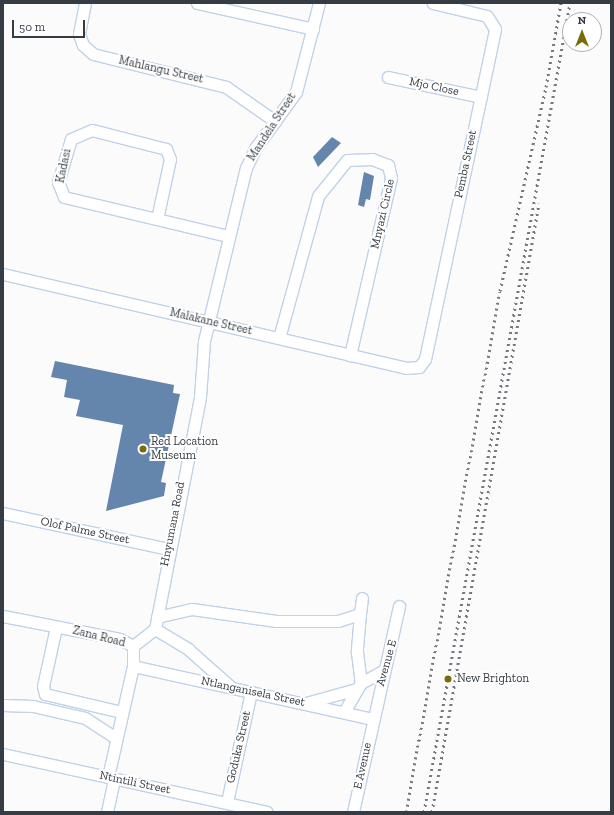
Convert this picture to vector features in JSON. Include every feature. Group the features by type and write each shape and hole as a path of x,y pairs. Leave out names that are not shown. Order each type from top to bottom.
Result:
{"street":[{"name":"Mahlangu Street","path":"85,3 79,34 83,45 93,54 226,87 275,121"},
{"path":"197,3 238,8 313,29"},
{"name":"Mandela Street","path":"209,321 228,236 246,168 275,121 296,92 319,3"},
{"name":"Pemba Street","path":"419,367 425,359 495,30 487,16 465,7 433,3"},
{"name":"Mjo Close","path":"388,77 480,98"},
{"name":"Kadasi","path":"157,219 170,159 166,149 92,130 71,138 58,182 64,197 228,236"},
{"name":"Mnyazi Circle","path":"279,338 318,196 347,160 372,160 388,164 391,178 350,355"},
{"name":"Malakane Street","path":"3,274 406,368 419,367"},
{"name":"Hnyumana Road","path":"155,629 168,549 200,397 202,351 209,321"},
{"name":"Olof Palme Street","path":"3,513 168,549"},
{"path":"344,712 359,686 357,652 362,598"},
{"name":"Avenue E","path":"373,719 384,670 394,640 399,606"},
{"path":"156,617 192,609 276,621 338,621 360,614"},
{"name":"Zana Road","path":"3,616 120,640 133,646 133,666 116,738 107,812"},
{"path":"56,626 43,686 45,694 121,712"},
{"path":"133,646 155,629 188,649 232,688"},
{"name":"Ntlanganisela Street","path":"133,666 373,719"},
{"path":"305,703 359,686 384,670"},
{"name":"Goduka Street","path":"226,802 251,692"},
{"path":"3,705 63,712 95,722 116,738"},
{"path":"95,722 108,709"},
{"name":"E Avenue","path":"354,812 373,719"},
{"name":"Ntintili Street","path":"3,754 268,812"}],"building":[{"path":"332,137 341,143 318,167 313,157"},
{"path":"364,172 374,176 370,200 366,199 364,207 358,205"},
{"name":"Red Location Museum","path":"55,361 174,385 173,393 180,394 161,482 166,483 164,496 106,511 123,425 76,416 80,400 64,397 67,380 51,377"}],"railway":[{"path":"406,812 500,291 546,87 561,3"},
{"path":"424,812 570,3"},
{"path":"432,812 539,203"}],"place":[{"name":"Red Location Museum","path":"143,449"},
{"name":"New Brighton","path":"448,679"}]}
